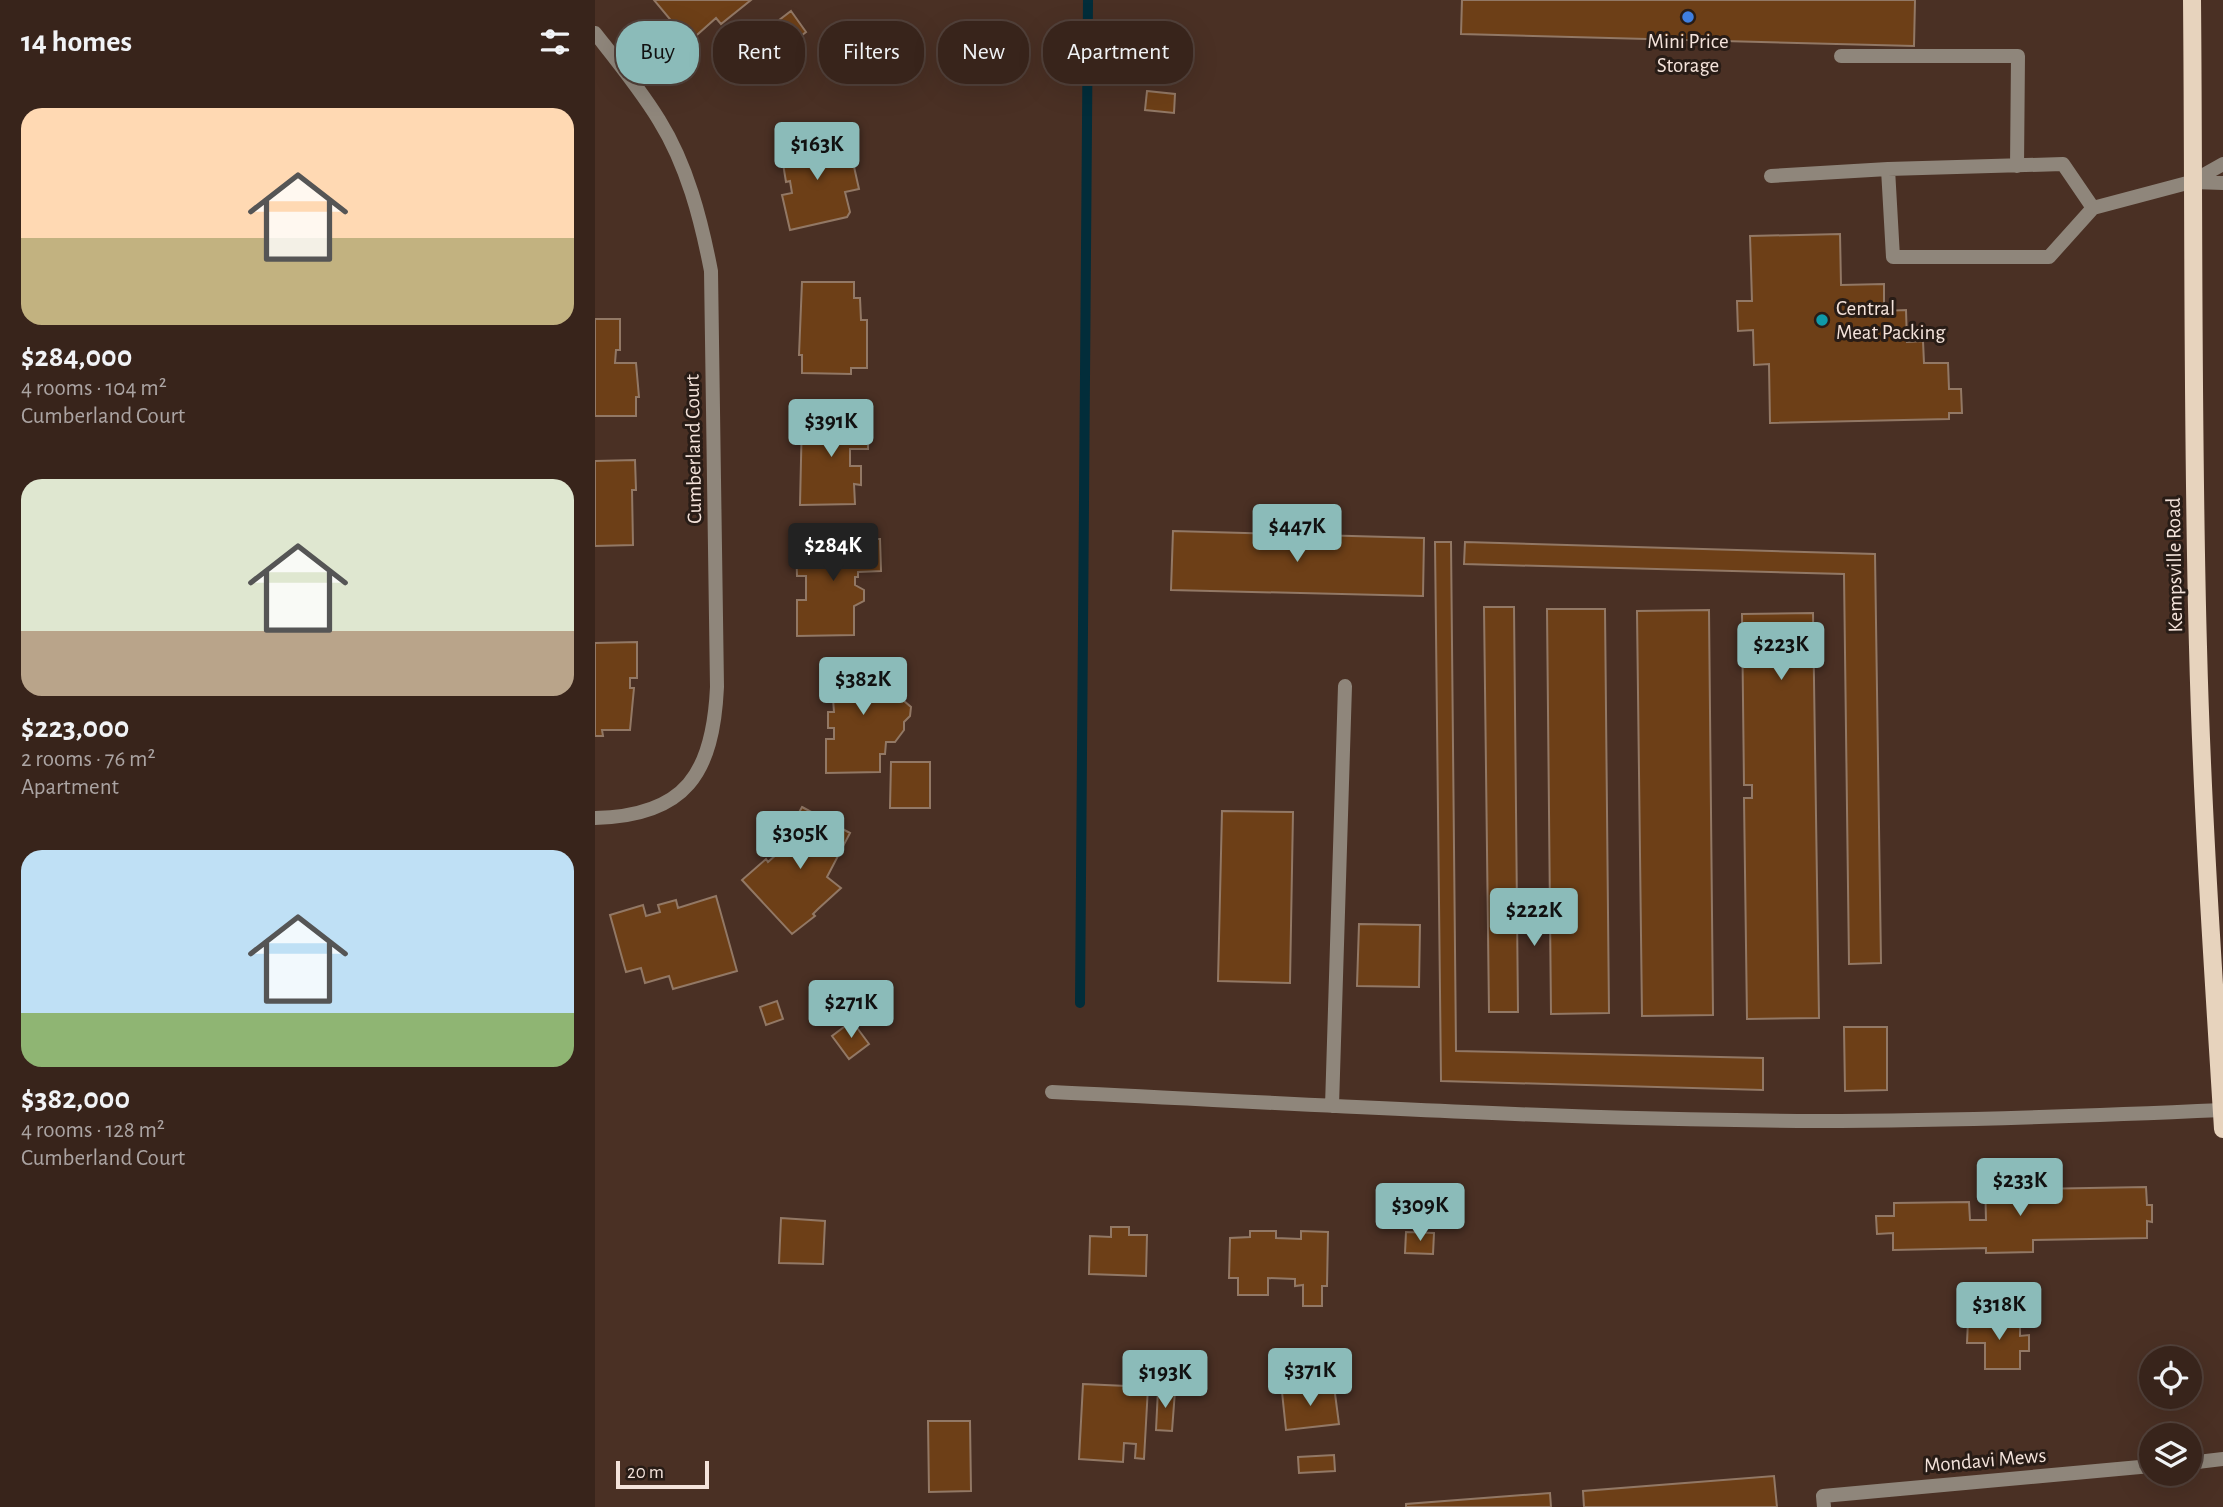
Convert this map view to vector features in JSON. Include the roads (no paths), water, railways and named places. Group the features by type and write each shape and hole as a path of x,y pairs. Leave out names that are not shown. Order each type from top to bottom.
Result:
{"main road":[{"name":"Kempsville Road","path":"2192,0 2191,182 2201,747 2223,1129"}],"street":[{"name":"Cumberland Court","path":"595,33 659,121 678,157 701,217 711,271 717,688 715,729 711,747 697,774 677,796 637,816 595,818"},
{"path":"1841,56 2018,56 2017,166"},
{"path":"1771,176 1888,169 2063,164 2093,208"},
{"path":"1888,169 1893,257 2049,257 2093,208 2191,182 2223,164"},
{"path":"2191,182 2223,183"},
{"path":"1332,1106 1345,686"},
{"path":"1052,1092 1487,1114 1816,1121 2049,1118 2222,1110"},
{"path":"2202,1461 2223,1460"},
{"name":"Mondavi Mews","path":"1823,1501 2139,1467"}],"waterway":[{"path":"1080,1003 1088,0"}],"place":[{"name":"Mini Price Storage","path":"1688,17"},
{"name":"Central Meat Packing","path":"1822,320"}]}
